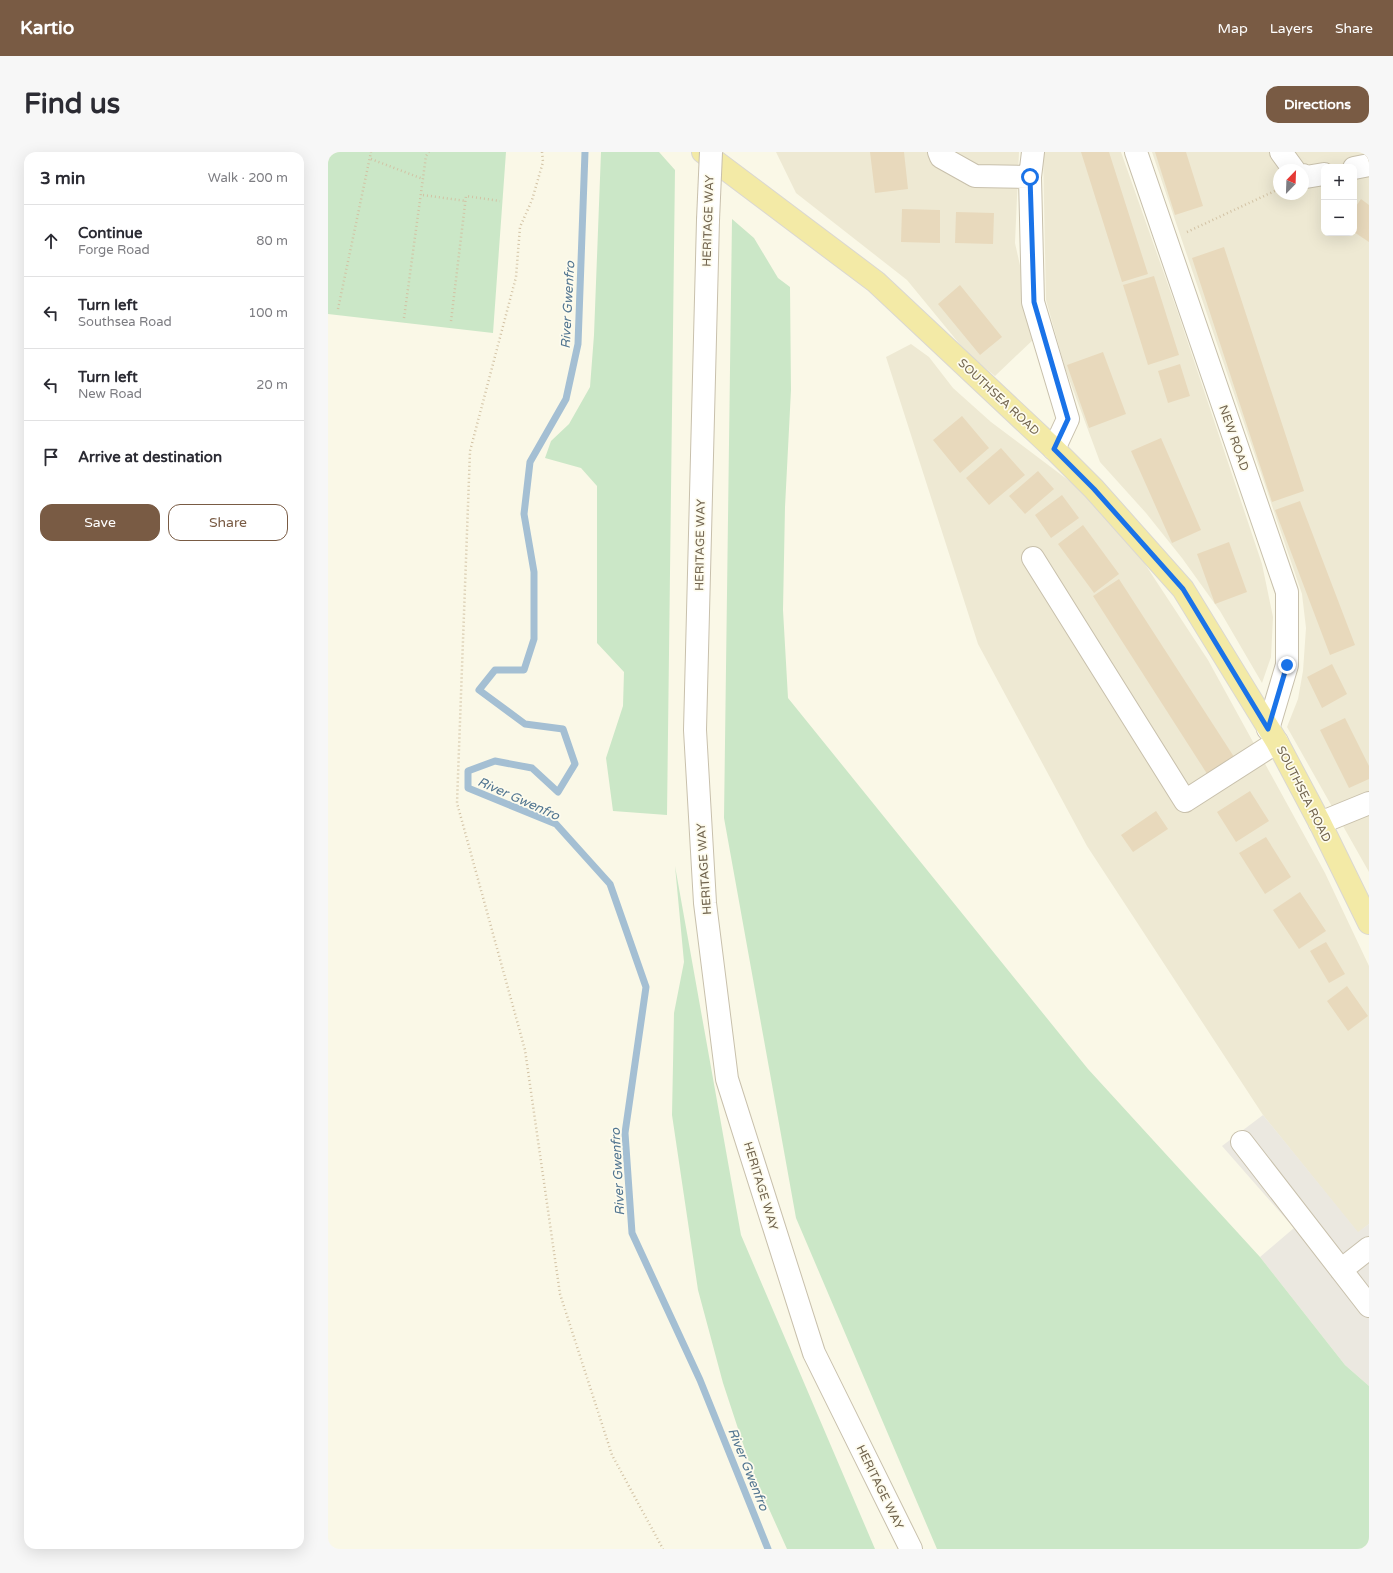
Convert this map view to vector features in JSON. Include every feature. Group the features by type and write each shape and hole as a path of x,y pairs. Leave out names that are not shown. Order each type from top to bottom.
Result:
{"main road":[{"name":"SOUTHSEA ROAD","path":"703,152 876,282 1054,449 1094,489 1183,589 1273,735 1320,823 1369,923"}],"street":[{"name":"HERITAGE WAY","path":"711,152 695,730 705,903 727,1079 814,1353 911,1549"},
{"path":"939,152 940,157 975,176 1030,177"},
{"path":"1033,152 1030,177 1034,302 1068,419 1054,449"},
{"name":"NEW ROAD","path":"1136,152 1168,241 1287,592 1287,665 1273,735"},
{"path":"1281,152 1290,164"},
{"path":"1357,167 1369,165"},
{"path":"1309,176 1321,174"},
{"path":"1033,558 1185,801 1273,735"},
{"path":"1320,823 1369,803"},
{"path":"1242,1142 1369,1306"},
{"path":"1341,1270 1369,1248"}],"path":[{"path":"338,309 372,152"},
{"path":"404,318 426,156 429,152"},
{"path":"542,152 543,162 532,200 520,227 516,277 470,452 457,803 525,1050 560,1294 612,1455 663,1549"},
{"path":"371,159 423,179"},
{"path":"1168,241 1273,193"},
{"path":"423,195 466,201"},
{"path":"451,321 466,196 500,201"}],"shaded area":[{"path":"776,152 1019,152 1015,243 1036,337 995,376 967,353 907,280 796,193"},
{"path":"1043,152 1121,152 1178,313 1262,564 1273,617 1271,657 1262,683 1220,611 1182,558 1146,513 1100,462 1065,368 1046,300"},
{"path":"1152,152 1369,152 1369,872 1287,727 1298,699 1303,671 1306,628 1302,594"},
{"path":"911,344 929,357 953,388 991,422 1076,486 1139,555 1208,660 1325,873 1369,966 1369,1224 1358,1233 1263,1115 1087,846 978,644 886,357"},
{"path":"1263,1115 1358,1232 1369,1224 1369,1386 1345,1365 1260,1257 1294,1228 1222,1146"}],"green space":[{"path":"328,152 506,152 493,333 328,314"},
{"path":"601,152 659,152 675,170 667,815 613,811 606,758 623,706 624,672 597,643 597,486 581,468 545,458 551,441 569,424 590,387 594,335"},
{"path":"732,219 754,238 778,278 790,287 791,390 785,507 783,610 788,698 1088,1069 1260,1257 1345,1365 1369,1386 1369,1549 937,1549 796,1218 724,818"},
{"path":"675,866 741,1235 875,1549 787,1549 752,1471 723,1383 698,1290 672,1115 674,1013 684,962"}],"building":[{"path":"870,152 904,152 908,189 875,193"},
{"path":"1081,152 1109,152 1148,274 1122,282"},
{"path":"1155,152 1186,152 1203,206 1175,215"},
{"path":"1361,199 1369,205 1369,242 1357,234 1357,205"},
{"path":"902,209 940,210 940,243 901,242"},
{"path":"956,212 994,213 993,244 955,243"},
{"path":"1224,247 1304,491 1272,502 1192,258"},
{"path":"1154,276 1179,355 1148,365 1123,285"},
{"path":"960,285 1002,337 980,355 938,304"},
{"path":"1103,352 1126,414 1089,428 1067,365"},
{"path":"1180,364 1190,396 1168,403 1158,371"},
{"path":"962,416 989,448 960,473 933,440"},
{"path":"1161,438 1201,530 1172,543 1131,451"},
{"path":"1001,448 1025,475 989,505 966,478"},
{"path":"1038,471 1054,489 1025,514 1009,496"},
{"path":"1062,495 1079,518 1051,538 1035,515"},
{"path":"1300,501 1355,645 1330,655 1275,510"},
{"path":"1083,525 1119,574 1094,593 1058,544"},
{"path":"1229,542 1247,592 1215,604 1197,554"},
{"path":"1119,579 1238,763 1211,780 1093,596"},
{"path":"1332,664 1347,694 1322,708 1307,677"},
{"path":"1345,718 1369,766 1369,779 1349,788 1320,730"},
{"path":"1250,791 1269,821 1236,842 1217,812"},
{"path":"1156,811 1168,829 1133,852 1121,835"},
{"path":"1266,837 1291,877 1265,894 1239,853"},
{"path":"1300,892 1326,931 1299,949 1273,910"},
{"path":"1326,942 1345,974 1329,983 1310,951"},
{"path":"1347,986 1368,1016 1348,1031 1327,1001"}],"waterway":[{"name":"River Gwenfro","path":"585,152 578,344 566,399 530,462 524,514 534,572 534,639 524,670 495,670 479,690 525,724 563,729 575,764 558,792 532,768 495,761 468,771 468,788 556,824 610,884 646,987 625,1133 632,1233 700,1380 768,1549"}],"route":[{"path":"1030,177 1034,302 1068,419 1054,449 1094,489 1183,589 1268,729 1287,665"}]}
